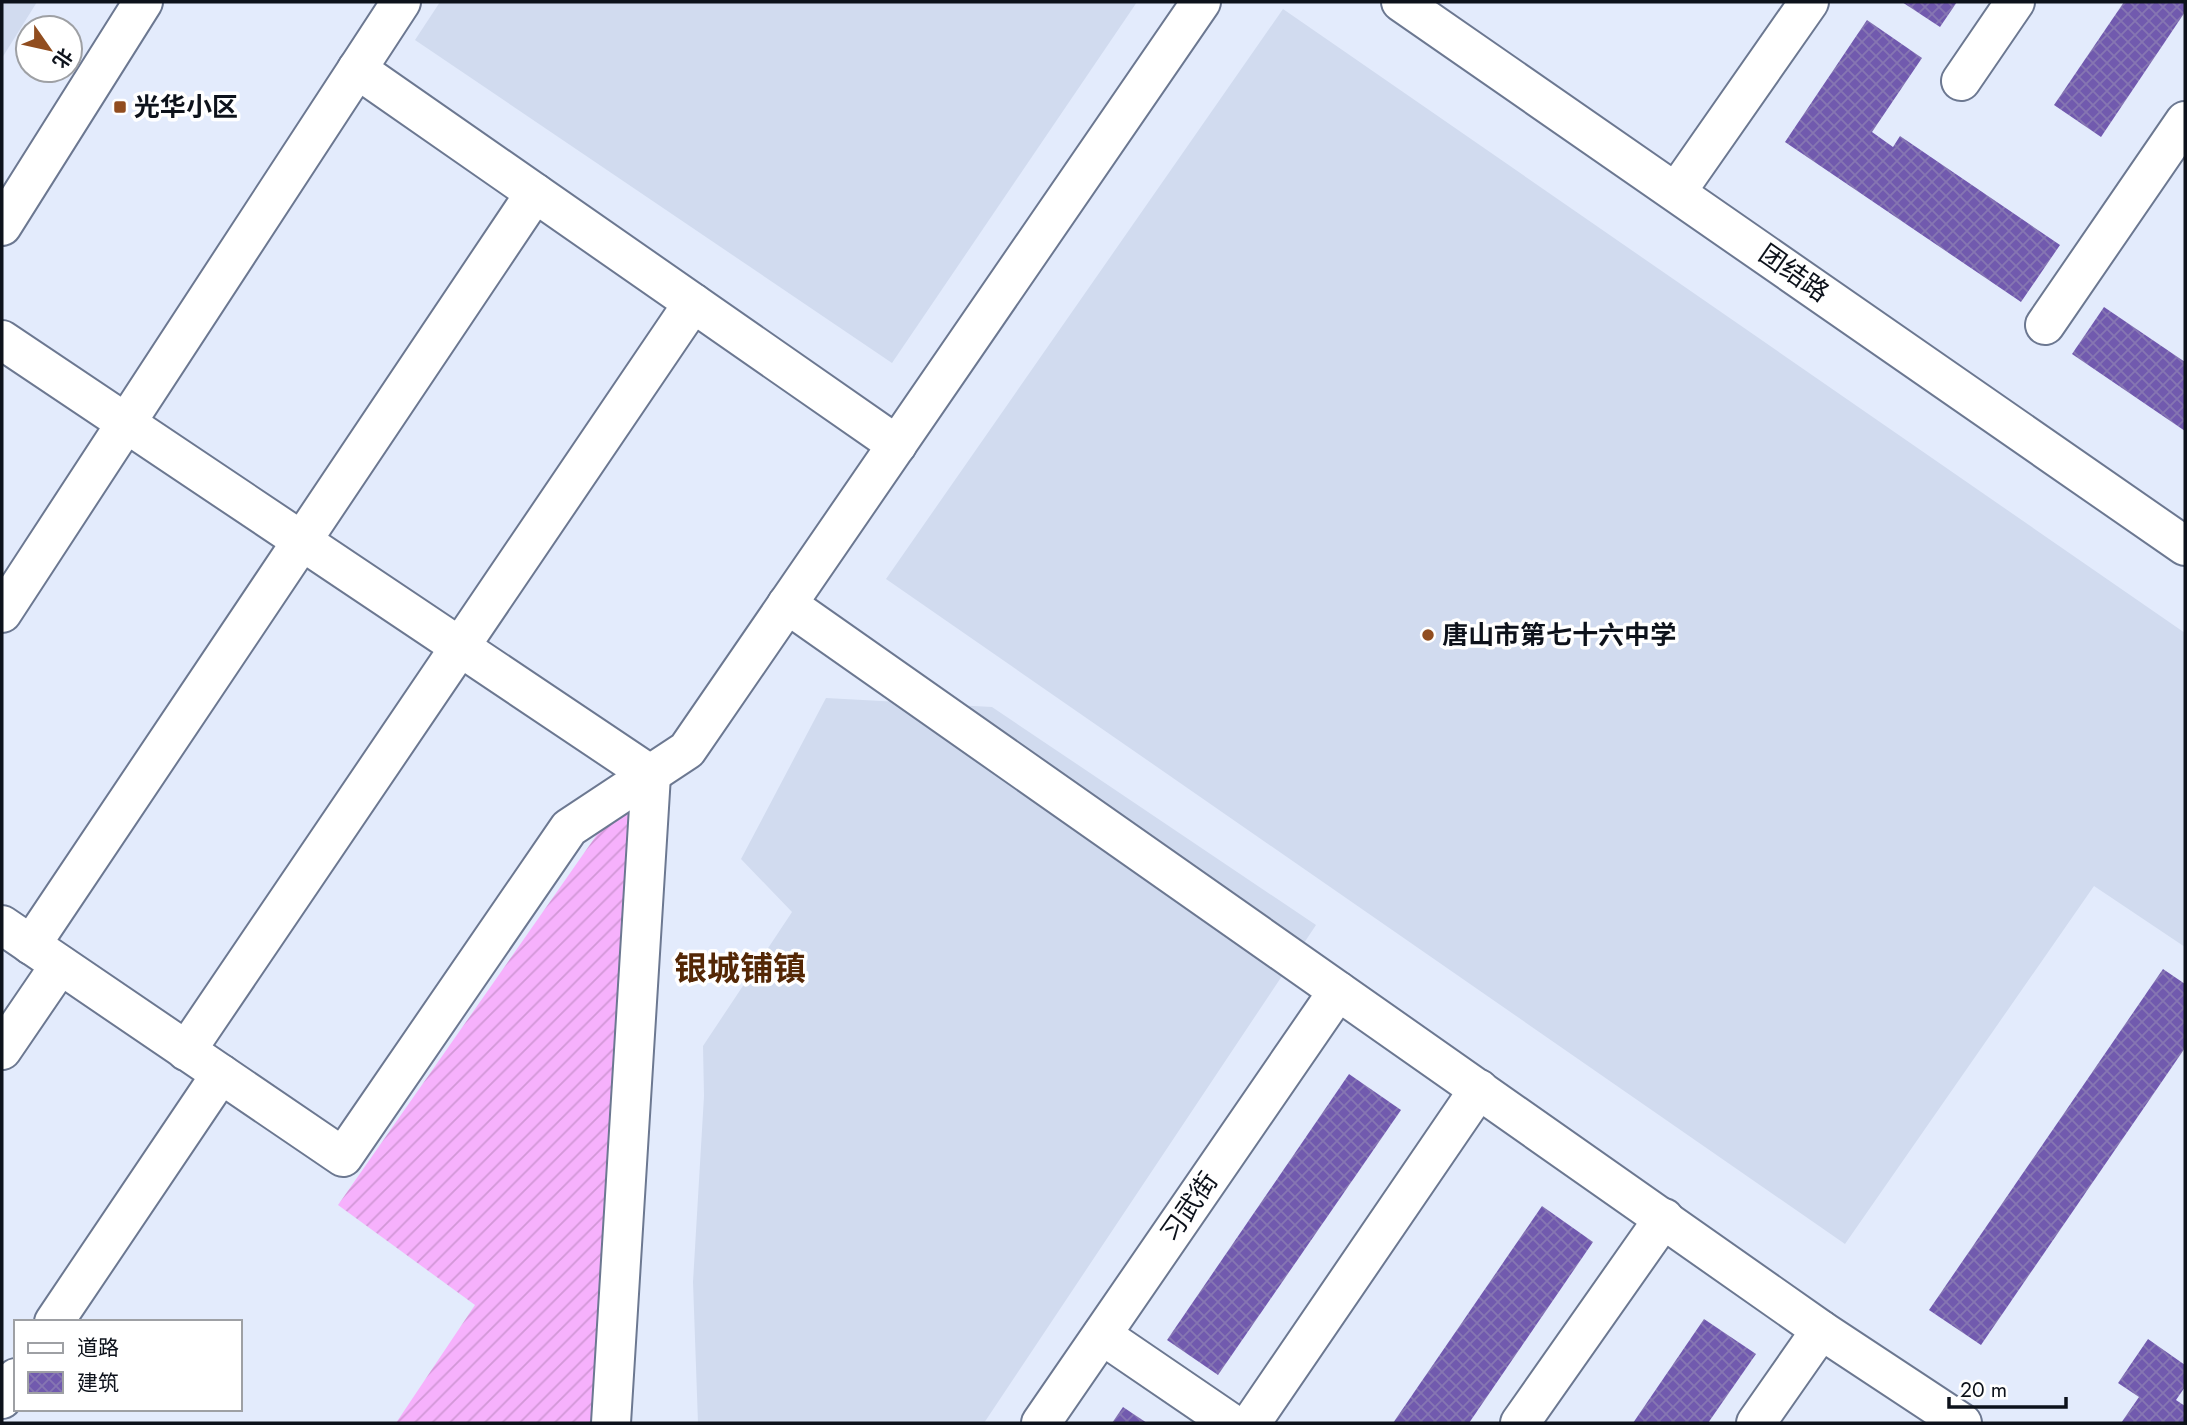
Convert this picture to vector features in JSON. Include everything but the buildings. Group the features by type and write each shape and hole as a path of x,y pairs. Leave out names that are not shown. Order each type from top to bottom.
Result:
{"street":[{"path":"2,226 143,2"},
{"path":"2,613 401,2"},
{"path":"31,945 343,1157 569,828 687,750 1200,2"},
{"name":"团结路","path":"1401,2 2185,546"},
{"path":"1677,191 1809,2"},
{"path":"1961,81 2015,2"},
{"path":"357,69 897,445"},
{"path":"2045,325 2185,121"},
{"path":"2,1050 31,945 535,193"},
{"path":"186,1051 693,303"},
{"path":"2,341 651,775"},
{"path":"787,604 1821,1330 1962,1423"},
{"path":"611,1423 651,775"},
{"name":"习武街","path":"1041,1423 1338,991"},
{"path":"55,1320 221,1074"},
{"path":"1251,1423 1479,1089"},
{"path":"1520,1423 1664,1218"},
{"path":"1756,1423 1821,1330"},
{"path":"1102,1335 1230,1423"},
{"path":"2,1399 14,1381"}],"shaded area":[{"path":"2,2 37,2 30,14 14,14 14,39 2,58"},
{"path":"440,2 1137,2 892,363 415,40"},
{"name":"唐山市第七十六中学","path":"1283,9 2185,633 2185,947 2094,886 1845,1244 886,579"},
{"path":"826,698 992,707 1316,925 984,1423 698,1423 693,1282 704,1096 703,1046 792,912 741,859"},
{"path":"626,793 651,806 620,1423 396,1423 475,1305 338,1205"}],"place":[{"name":"光华小区","path":"120,107"},
{"name":"唐山市第七十六中学","path":"1428,635"}],"district":[{"name":"银城铺镇","path":"740,968"}]}
